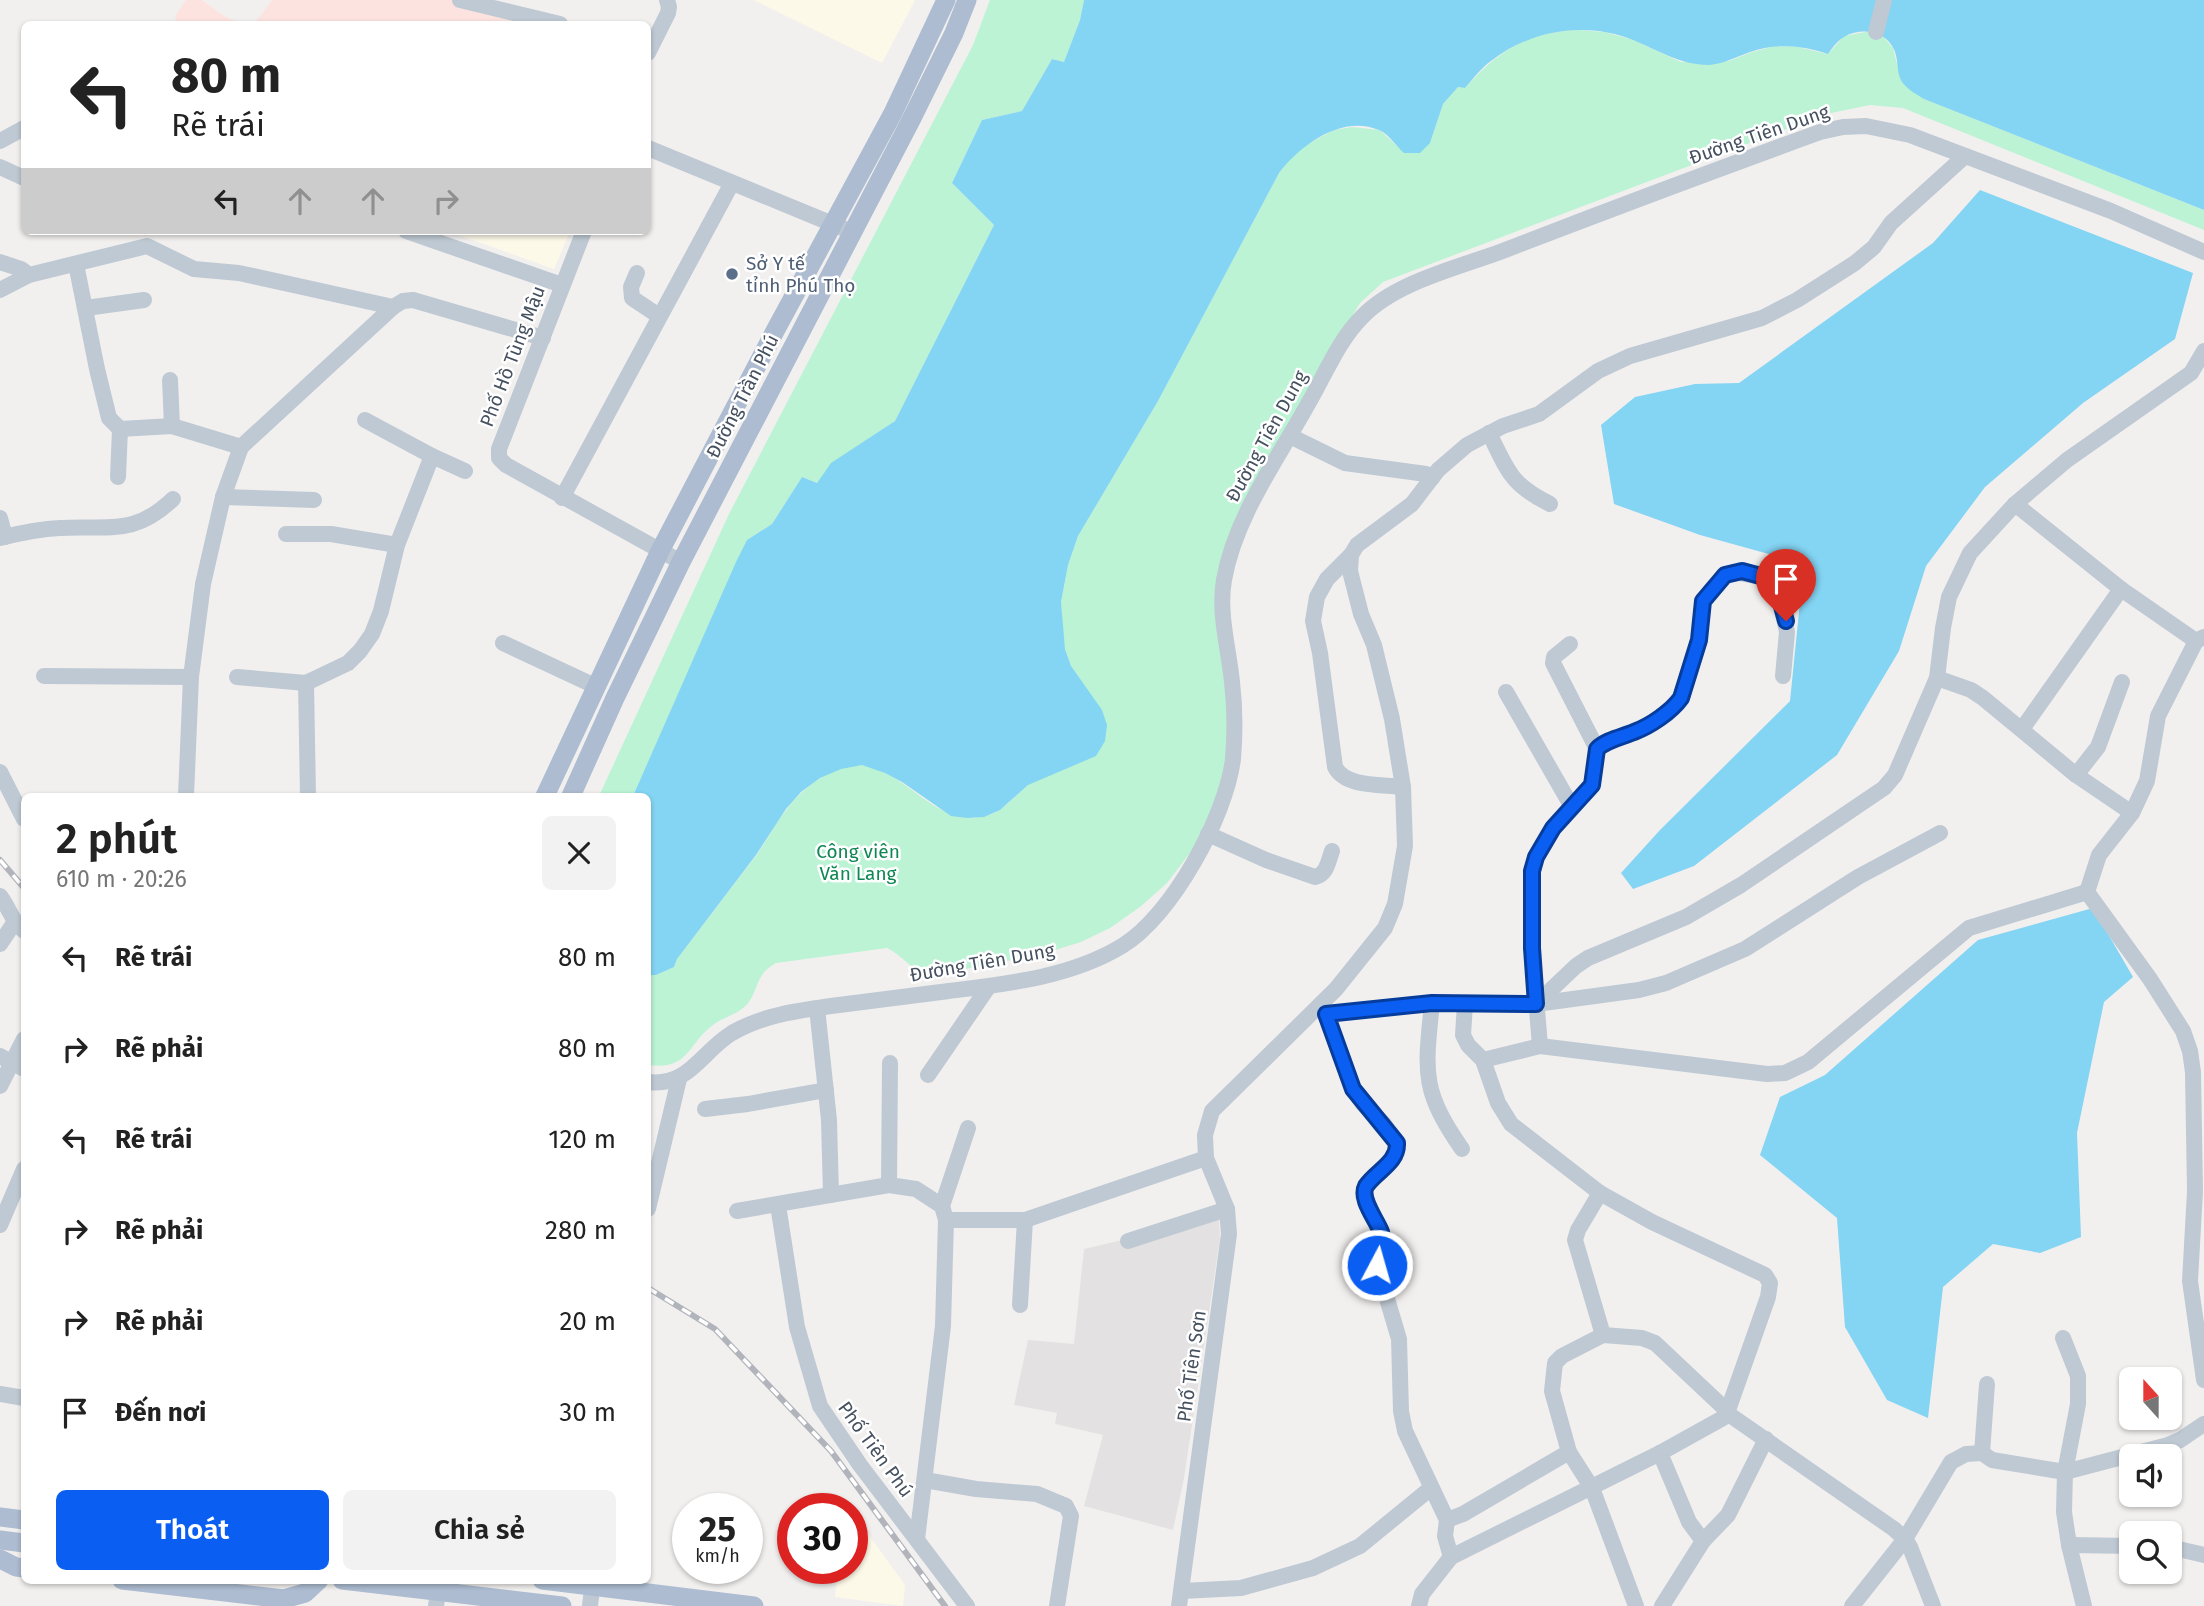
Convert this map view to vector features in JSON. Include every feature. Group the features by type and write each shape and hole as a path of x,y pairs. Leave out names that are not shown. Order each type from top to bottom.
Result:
{"main road":[{"name":"Đường Trần Phú","path":"546,793 660,551 893,113 958,1"},
{"name":"Đường Trần Phú","path":"572,793 681,562 954,33 958,1"},
{"path":"0,1517 21,1520"},
{"path":"0,1540 21,1543"},
{"path":"0,1559 21,1568"},
{"path":"156,1584 284,1599 305,1593 315,1584"},
{"path":"362,1584 437,1599 562,1606"},
{"path":"560,1584 592,1591 754,1606"}],"street":[{"path":"460,0 548,21"},
{"path":"651,47 668,13 667,0"},
{"path":"1875,32 1884,0"},
{"name":"Đường Tiên Dung","path":"679,1079 710,1049 732,1033 774,1015 989,986 1061,971 1093,960 1122,946 1138,934 1182,884 1208,834 1233,761 1233,684 1223,587 1231,549 1245,516 1353,327 1365,313 1398,291 1615,207 1832,129 1866,126 1888,129 1965,156 2111,211 2204,252"},
{"path":"0,141 21,130"},
{"path":"651,149 852,232"},
{"path":"1404,787 1349,780 1339,776 1335,767 1320,653 1313,621 1317,597 1327,579 1357,545 1412,504 1432,478 1457,453 1489,433 1539,414 1598,371 1630,356 1762,318 1797,300 1855,263 1874,247 1891,223 1965,156"},
{"path":"0,167 21,177"},
{"path":"562,498 732,183"},
{"path":"418,235 562,285"},
{"name":"Phố Hồ Tùng Mậu","path":"582,235 499,449 499,458 506,465 562,498 681,562"},
{"path":"0,290 29,275 76,264 145,238 194,269 239,273 393,307"},
{"path":"0,262 22,269 29,275"},
{"path":"76,264 109,418 120,429 118,477"},
{"path":"637,273 631,287 632,298 659,316"},
{"path":"86,308 144,300"},
{"path":"186,793 191,677 204,584 223,496 241,447 393,307 403,301 413,300 542,338"},
{"path":"1536,1004 1588,958 1686,917 1741,885 1884,788 1895,775 1937,678 1947,608 1961,568 1970,553 2015,504 2087,445 2198,376 2204,351"},
{"path":"170,380 172,426"},
{"path":"365,420 466,471"},
{"path":"120,429 172,426 241,447"},
{"path":"1489,433 1516,483 1528,493 1550,504"},
{"path":"1290,436 1345,463 1426,474 1432,478"},
{"path":"237,677 306,684 348,663 372,634 385,601 397,545 432,456"},
{"path":"223,496 314,500"},
{"path":"0,518 2,537 61,527 109,528 130,525 157,514 173,499"},
{"path":"2015,504 2121,589 2200,639 2158,716 2147,780 2132,813 2099,855 2087,892"},
{"path":"286,534 331,534 397,545"},
{"path":"1324,1009 1393,914 1405,846 1404,787 1392,719 1374,645 1361,614 1352,581 1350,555"},
{"path":"1597,749 1638,730 1676,705 1681,698 1699,640 1703,601 1725,575 1742,571 1768,578 1777,588 1787,632 1783,676"},
{"path":"2022,729 2121,589"},
{"path":"503,643 595,686"},
{"path":"1540,1046 1532,948 1532,871 1536,857 1553,828 1594,781 1597,749 1553,663 1554,657 1570,644"},
{"path":"44,676 191,677"},
{"path":"1937,678 1970,690 2022,729 2076,775 2132,813"},
{"path":"2076,775 2101,740 2122,682"},
{"path":"306,684 308,793"},
{"path":"1507,692 1572,807"},
{"path":"0,772 21,813"},
{"path":"1324,1009 1432,1003 1536,1004 1639,990 1684,977 1745,949 1858,877 1940,833"},
{"path":"1208,834 1266,860 1315,877 1321,876 1326,869 1332,851"},
{"path":"1483,1060 1540,1046 1767,1074 1785,1073 1808,1062 1969,928 2087,892"},
{"path":"2087,892 2150,979 2183,1031 2190,1051 2194,1183 2190,1281 2204,1380"},
{"path":"0,896 19,927 0,944"},
{"path":"928,1074 989,986"},
{"path":"1432,1003 1426,1065 1428,1083 1445,1125 1462,1149"},
{"path":"1419,1606 1422,1594 1451,1557 1592,1488 1723,1418 1768,1297 1770,1283 1765,1275 1652,1222 1600,1193 1511,1124 1497,1103 1483,1060 1468,1045 1463,1035 1465,1004"},
{"path":"817,1008 826,1090 831,1195"},
{"path":"1324,1009 1353,1089 1397,1143 1395,1156 1366,1187 1364,1195 1381,1231 1377,1265 1399,1339 1401,1411 1405,1431 1447,1520 1445,1536 1451,1557"},
{"name":"Phố Tiên Sơn","path":"1181,1599 1229,1234 1227,1209 1206,1158 1205,1135 1212,1111 1324,1009"},
{"path":"0,1086 21,1045"},
{"path":"889,1185 890,1063"},
{"path":"651,1082 679,1079 651,1196"},
{"path":"705,1109 826,1090"},
{"name":"Phố Tiên Phú","path":"916,1539 926,1480 943,1326 944,1213 968,1128"},
{"path":"737,1211 889,1185 916,1189 944,1213 1025,1220 1206,1158"},
{"path":"0,1225 21,1177"},
{"path":"1600,1193 1575,1240 1603,1335"},
{"name":"Phố Tiên Phú","path":"778,1205 797,1327 820,1406 916,1539"},
{"path":"1129,1241 1227,1209"},
{"path":"1020,1304 1025,1220"},
{"path":"1636,1606 1592,1488 1569,1452 1552,1391 1555,1363 1562,1356 1603,1335 1642,1338 1655,1343 1727,1413 1861,1504 1905,1539 1933,1606"},
{"path":"2063,1338 2078,1376 2078,1404 2064,1472 2064,1513 2084,1606"},
{"path":"1982,1453 1987,1384"},
{"path":"0,1394 21,1398"},
{"path":"1852,1606 1905,1539 1951,1462 1966,1454 1982,1453 1992,1461 2064,1472 2168,1445 2204,1424"},
{"path":"1662,1606 1703,1541 1728,1515 1766,1439"},
{"path":"1447,1520 1463,1514 1569,1452"},
{"path":"1660,1453 1689,1522 1703,1541"},
{"path":"926,1480 976,1489 1037,1494 1066,1506 1071,1516 1057,1606"},
{"path":"1181,1599 1241,1588 1325,1563 1360,1546 1431,1488"},
{"path":"916,1539 967,1606"},
{"path":"2069,1545 2119,1546"},
{"path":"2182,1550 2204,1555"}],"shaded area":[{"path":"186,0 202,0 235,21 176,21 175,16"},
{"path":"272,0 452,0 466,6 530,21 256,21"},
{"path":"754,0 915,0 882,63"},
{"path":"458,235 568,235 554,269"},
{"path":"1219,1217 1220,1239 1184,1478 1173,1530 1084,1506 1103,1435 1055,1424 1057,1413 1014,1405 1028,1340 1074,1344 1084,1249"},
{"path":"868,1534 905,1585 903,1606 835,1597 836,1584 868,1584"}],"green space":[{"path":"990,0 1084,0 1080,20 1064,62 1052,59 1022,111 982,120 952,183 994,225 895,421 832,463 817,483 802,477 772,524 747,540 634,793 600,793 729,514 973,45"},
{"name":"Công viên Văn Lang","path":"1871,31 1881,34 1893,48 1901,80 1924,99 2204,210 2204,230 1903,108 1870,105 1826,114 1383,282 1360,303 1313,382 1228,548 1234,722 1220,791 1193,849 1167,883 1140,907 1110,928 1081,942 1042,954 935,975 920,971 887,948 776,963 765,971 749,1002 713,1025 680,1060 662,1066 651,1065 651,975 674,967 677,959 755,857 778,821 810,785 841,768 851,765 868,766 899,781 942,810 966,818 995,813 1032,783 1061,770 1089,695 1071,666 1062,627 1061,602 1068,565 1078,536 1158,401 1288,160 1304,146 1334,130 1352,127 1380,130 1397,146 1430,143 1443,104 1458,87 1465,88 1490,63 1515,46 1529,39 1561,32 1604,32 1631,39 1681,62 1729,61 1775,46 1798,47 1828,54 1844,36"}],"water":[{"path":"1084,0 2204,0 2204,210 1924,99 1902,82 1893,47 1879,34 1872,32 1853,33 1844,37 1828,54 1799,47 1779,46 1709,65 1679,60 1615,34 1578,30 1559,32 1523,42 1507,50 1484,67 1465,88 1458,87 1443,104 1430,143 1420,153 1404,153 1383,132 1365,126 1337,129 1323,135 1298,152 1279,173 1158,401 1078,536 1068,565 1061,602 1065,649 1071,666 1102,710 1107,725 1105,741 1096,756 1028,785 1000,810 984,817 951,816 902,782 862,765 841,769 820,778 801,792 786,809 756,855 677,959 674,967 651,975 651,793 634,793 736,562 747,540 772,524 802,477 817,483 831,463 895,421 994,225 952,183 982,120 1022,111 1052,59 1064,62 1080,20"},
{"path":"1980,190 2193,273 2175,339 2083,403 1985,487 1926,566 1899,651 1837,755 1694,866 1633,889 1621,873 1660,830 1790,701 1801,592 1776,556 1700,535 1614,504 1601,425 1635,397 1695,384 1739,383 1933,243"},
{"path":"2093,908 2133,977 2104,1002 2077,1133 2081,1237 2040,1253 1993,1244 1943,1287 1928,1418 1887,1400 1845,1327 1837,1218 1760,1155 1780,1097 1825,1075 1978,940"}],"railway":[{"path":"0,860 21,884"},
{"path":"651,1290 715,1329 831,1451 945,1606"}],"place":[{"name":"Sở Y tế tỉnh Phú Thọ","path":"732,274"}],"route":[{"path":"1377,1265 1381,1231 1364,1195 1366,1187 1395,1156 1397,1143 1384,1124 1357,1098 1326,1014 1432,1003 1536,1004 1532,948 1532,871 1536,857 1553,828 1592,785 1597,749 1647,725 1676,705 1681,698 1699,640 1703,601 1725,575 1742,571 1768,578 1777,588 1786,621"}]}
